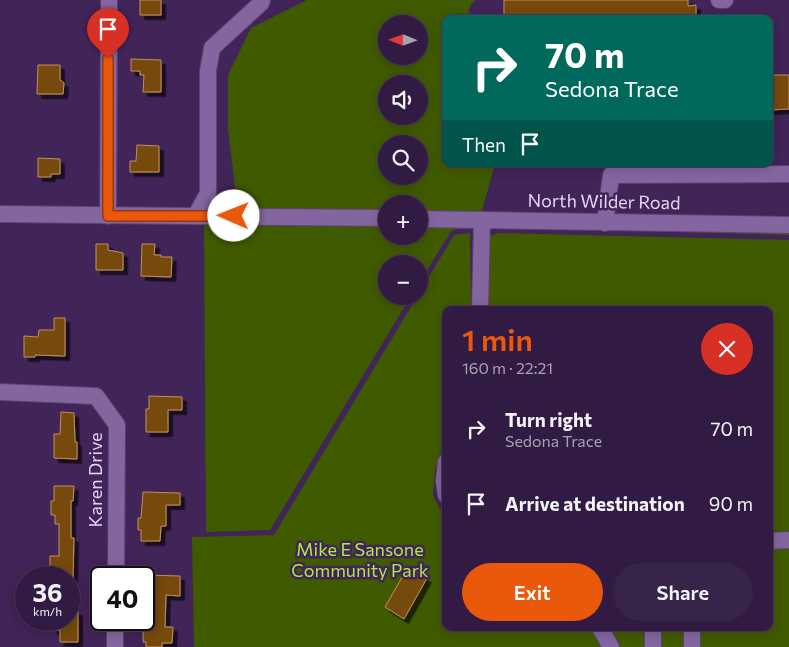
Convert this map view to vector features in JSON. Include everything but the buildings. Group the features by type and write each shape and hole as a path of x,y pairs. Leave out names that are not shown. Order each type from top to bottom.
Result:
{"street":[{"path":"108,216 109,0"},
{"path":"196,215 208,193 208,71 212,48 261,4 262,0"},
{"path":"719,0 725,0"},
{"path":"605,223 609,169 705,169 789,174"},
{"path":"0,214 378,218"},
{"name":"North Wilder Road","path":"428,219 789,226"},
{"path":"480,306 482,220"},
{"name":"Karen Drive","path":"0,392 96,396 117,425 116,566"},
{"path":"773,541 789,540"},
{"path":"115,631 115,647"},
{"path":"602,631 611,647"},
{"path":"653,631 653,647"},
{"path":"692,631 692,647"}],"green space":[{"path":"307,0 475,0 470,6 469,15 442,15 442,167 494,167 481,214 428,213 428,195 378,195 378,212 238,210 228,129 228,75 251,28"},
{"path":"204,222 378,224 378,245 428,245 428,225 789,232 789,235 499,227 487,230 452,230 428,269 428,255 378,255 378,305 406,305 270,530 206,532"},
{"name":"Mike E Sansone Community Park","path":"470,233 471,306 442,306 442,446 435,471 433,495 442,513 442,631 591,631 601,647 194,647 192,537 274,535 412,305 428,305 428,278 454,235"},
{"path":"499,233 789,240 789,647 616,647 608,631 773,631 773,306 486,306 487,242 490,236"}],"route":[{"path":"108,59 108,216 234,216"}]}
